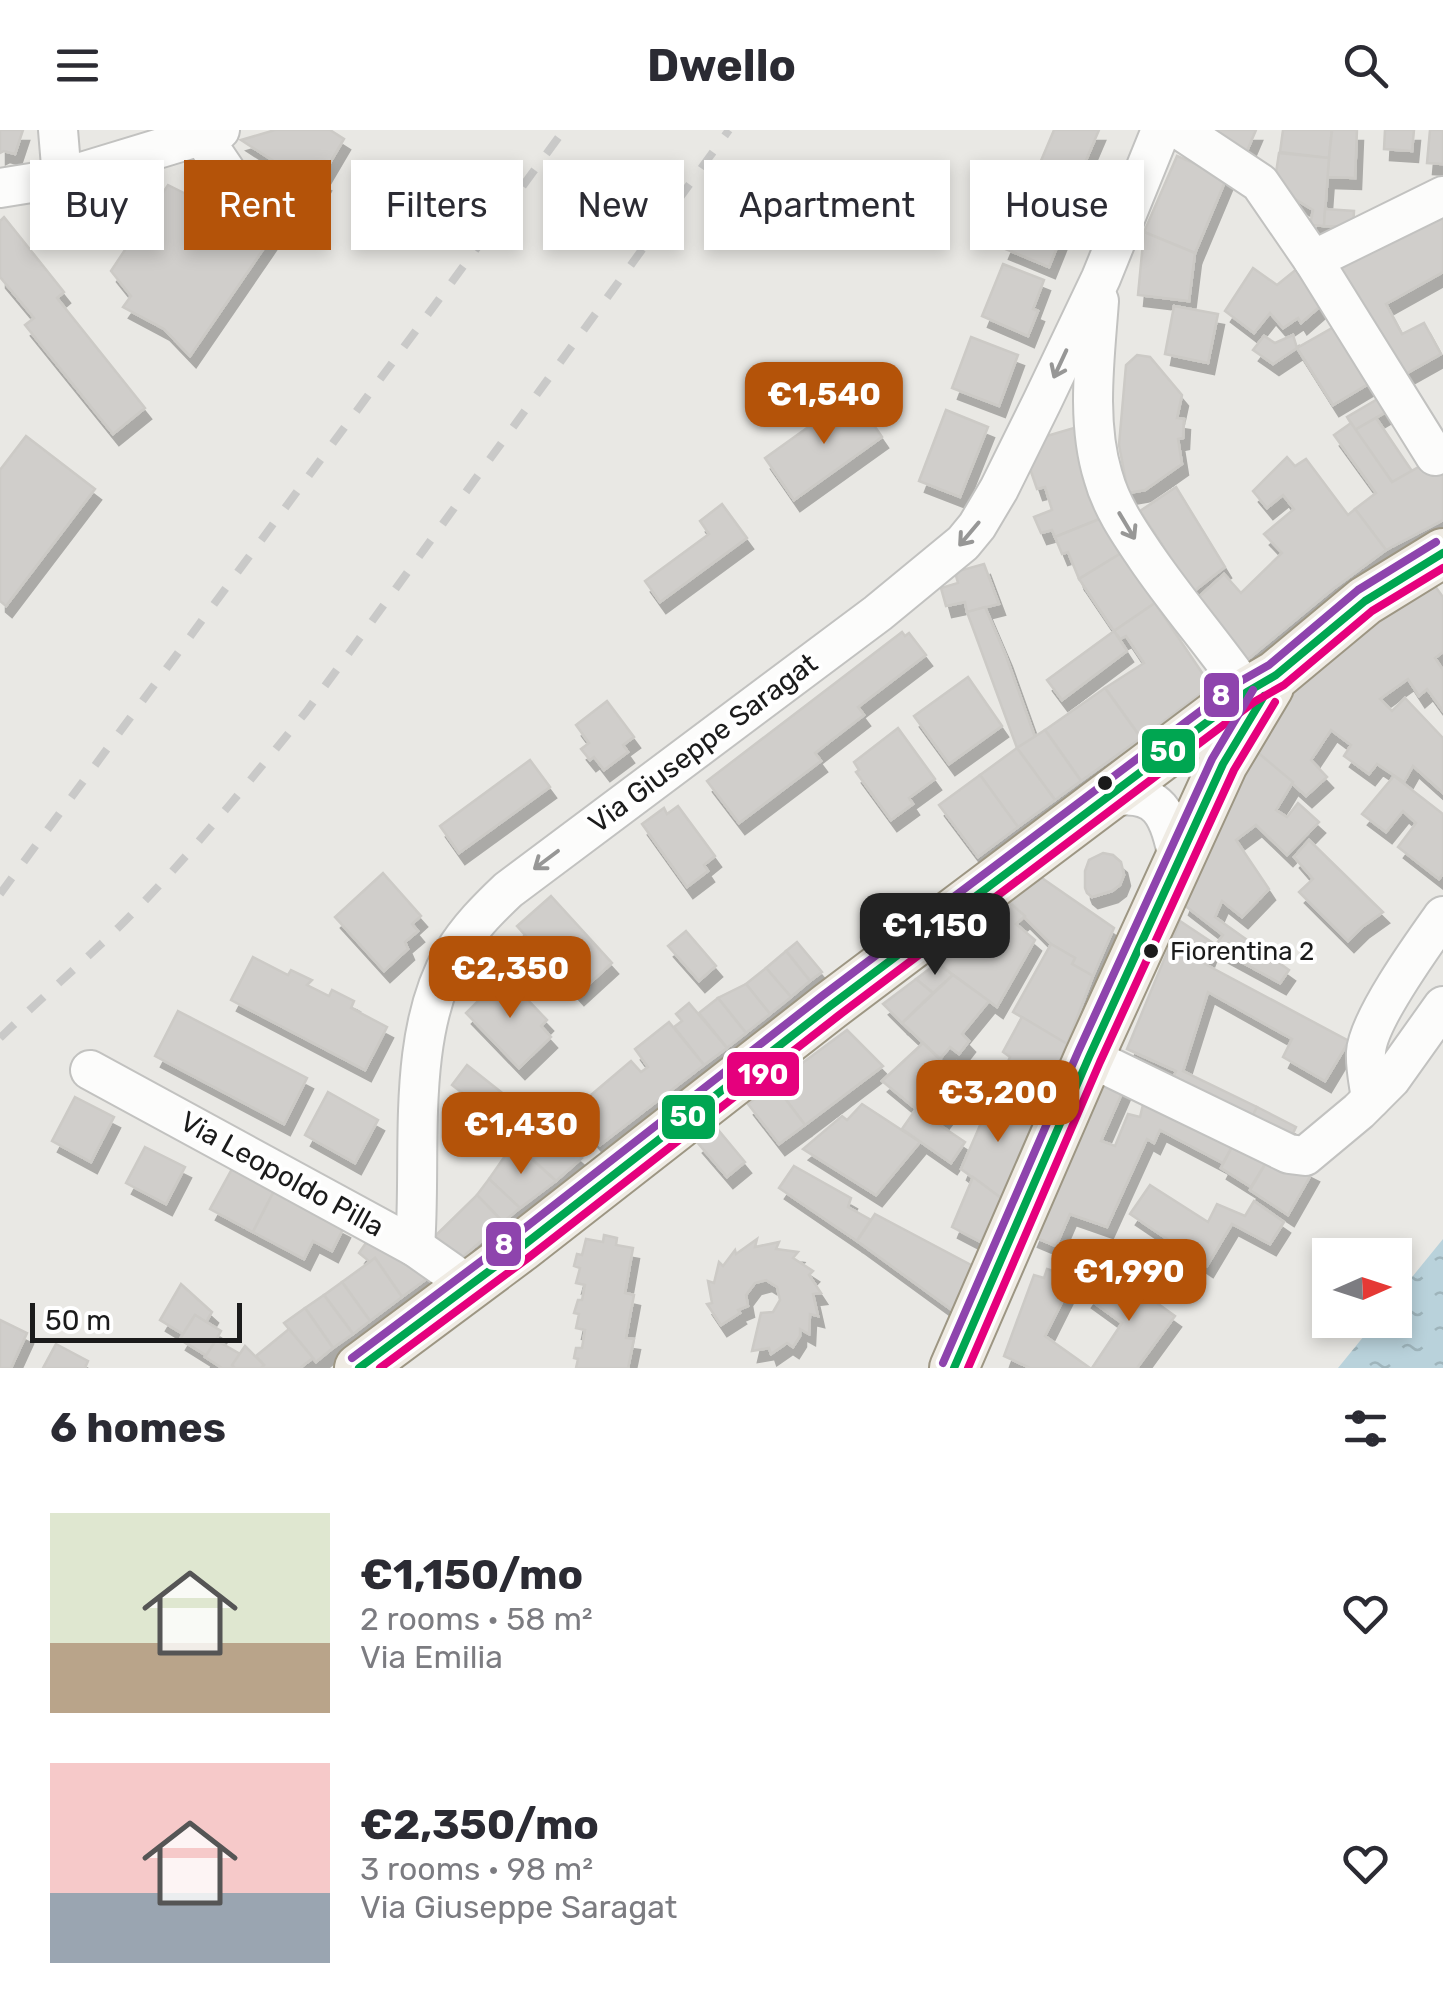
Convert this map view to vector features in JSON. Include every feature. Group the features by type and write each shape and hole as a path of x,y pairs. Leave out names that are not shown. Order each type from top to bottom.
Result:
{"main road":[{"path":"358,1368 830,1006 1262,684 1365,600 1443,553"},
{"path":"954,1368 1089,1057 1262,684"}],"street":[{"path":"58,130 60,160"},
{"name":"Via Giuseppe Saragat","path":"414,1247 425,1034 446,967 467,933 508,890 878,613 963,543 999,490 1101,278 1162,130"},
{"path":"1180,130 1260,182 1435,456"},
{"path":"122,160 211,133 222,160"},
{"path":"0,188 30,183"},
{"path":"1313,260 1443,196"},
{"path":"1101,278 1094,408 1108,492 1174,598 1262,684"},
{"path":"1106,798 1132,794 1158,807 1171,827 1179,862"},
{"path":"1372,1098 1366,1050 1372,1031 1422,944 1443,916"},
{"path":"1089,1057 1289,1154 1304,1156 1391,1079 1443,1006"},
{"name":"Via Leopoldo Pilla","path":"90,1070 414,1247 469,1285"}],"water":[{"path":"1443,1239 1443,1368 1338,1368 1362,1338 1412,1338 1412,1277"}],"building":[{"path":"0,130 23,130 15,154 0,153"},
{"path":"275,130 330,130 344,139 331,161 272,160 241,140"},
{"path":"1054,130 1099,130 1086,160 1041,160"},
{"path":"1211,130 1256,130 1244,158"},
{"path":"1283,130 1332,130 1329,158 1280,152"},
{"path":"1332,130 1357,130 1355,178 1327,177"},
{"path":"1385,130 1414,130 1412,151 1384,149"},
{"path":"1430,130 1443,130 1443,164 1427,163"},
{"path":"1279,153 1329,158 1324,226 1310,225 1313,210 1274,186"},
{"path":"1177,156 1227,177 1195,253 1144,232"},
{"path":"168,185 184,193 184,250 263,250 190,356 164,329 123,307 131,296 111,271 125,250 164,250 164,191"},
{"path":"1325,209 1354,211 1353,227 1324,226"},
{"path":"1443,212 1443,272 1386,304 1402,334 1424,323 1441,354 1391,382 1331,273"},
{"path":"4,217 64,292 57,298 145,408 113,434 25,325 34,318 0,277 0,221"},
{"path":"1144,232 1195,253 1189,301 1138,295"},
{"path":"1008,250 1056,250 1049,267"},
{"path":"1003,264 1044,280 1028,336 982,316"},
{"path":"1253,268 1277,285 1298,268 1326,301 1301,323 1298,318 1283,328 1270,313 1254,333 1225,311"},
{"path":"1174,306 1218,314 1208,363 1165,354"},
{"path":"1341,323 1375,380 1333,405 1297,348"},
{"path":"1293,335 1297,348 1273,364 1253,350 1264,336 1275,343"},
{"path":"971,337 1018,355 999,406 952,388"},
{"path":"1137,355 1150,357 1182,395 1177,418 1184,419 1183,438 1178,439 1182,464 1145,490 1128,493 1119,445 1126,365"},
{"path":"1388,393 1396,406 1355,430 1347,417"},
{"path":"853,395 882,437 794,500 765,458"},
{"path":"946,410 988,427 960,497 919,481"},
{"path":"1376,418 1412,471 1392,482 1355,430"},
{"path":"1351,423 1392,482 1438,456 1443,465 1443,520 1386,550 1355,509 1376,493 1334,435"},
{"path":"1077,427 1085,484 1102,518 1055,537 1052,530 1041,533 1034,517 1052,510 1045,487 1037,489 1028,463 1034,462 1030,441"},
{"path":"26,436 95,489 6,606 0,601 0,470"},
{"path":"1287,457 1295,466 1306,459 1348,515 1355,509 1386,550 1247,660 1192,603 1224,574 1241,593 1282,553 1264,534 1294,509 1283,495 1267,508 1253,491"},
{"path":"1176,487 1225,567 1193,592 1140,511"},
{"path":"722,504 747,538 660,602 645,581 709,534 700,521"},
{"path":"1102,518 1123,552 1079,579 1068,552 1062,554 1055,537"},
{"path":"1123,552 1155,603 1114,631 1079,579"},
{"path":"984,564 999,604 967,612 965,602 946,606 941,588 958,583 955,572"},
{"path":"1432,582 1443,597 1443,652 1435,658 1443,670 1443,711 1427,689 1419,696 1408,679 1380,699 1392,711 1405,698 1443,738 1443,793 1413,766 1404,782 1377,764 1369,774 1344,756 1351,745 1331,730 1311,760 1327,777 1306,796 1256,751 1287,696 1347,635"},
{"path":"1155,603 1211,686 1141,738 1105,688 1144,663 1126,636 1120,639 1114,631"},
{"path":"985,607 1035,737 1017,748 967,612"},
{"path":"1114,631 1127,651 1062,700 1047,680"},
{"path":"902,632 905,636 909,633 926,655 858,707 864,715 815,753 821,761 739,823 707,781"},
{"path":"968,677 1002,726 949,764 914,716"},
{"path":"1105,688 1141,738 1081,781 1045,730"},
{"path":"607,701 634,737 623,745 628,752 604,770 581,749 589,743 576,725"},
{"path":"898,728 935,779 909,798 913,804 891,820 856,772 859,770 854,762"},
{"path":"1045,730 1081,781 1055,800 1017,748"},
{"path":"1017,748 1055,800 1018,827 980,775"},
{"path":"1256,751 1293,782 1276,810 1287,817 1298,803 1319,822 1287,855 1256,825 1236,840 1269,889 1242,917 1222,901 1215,917 1289,970 1280,983 1214,947 1223,935 1183,904 1221,815"},
{"path":"530,760 550,787 459,853 440,826"},
{"path":"980,775 1018,827 978,857 939,805"},
{"path":"1394,776 1443,814 1443,874 1439,879 1398,847 1416,823 1403,811 1386,832 1362,814"},
{"path":"678,806 715,856 704,865 708,871 687,887 642,824 664,808 667,814"},
{"path":"1309,840 1383,912 1348,941 1299,892 1313,879 1294,857"},
{"path":"1103,853 1121,862 1124,875 1112,891 1092,897 1085,888 1085,871 1089,860"},
{"path":"383,873 421,916 412,924 418,931 405,942 408,949 384,971 335,917"},
{"path":"1039,876 1114,928 1093,976 1072,964 1075,958 1051,944 1008,901"},
{"path":"551,896 612,963 578,994 517,926"},
{"path":"1008,901 1025,916 1016,924 1035,940 997,1007 937,963"},
{"path":"1180,921 1213,943 1205,964 1349,1041 1325,1081 1283,1057 1292,1039 1208,992 1183,1071 1257,1107 1246,1130 1168,1092 1176,1071 1127,1049"},
{"path":"686,931 716,966 699,981 668,946"},
{"path":"797,942 822,972 810,981 786,951"},
{"path":"1051,944 1075,958 1072,964 1093,976 1067,1044 1013,1012"},
{"path":"786,951 810,981 791,997 766,968"},
{"path":"253,957 288,975 291,970 312,980 307,985 329,996 332,990 354,1001 351,1008 387,1027 365,1070 231,1000"},
{"path":"937,963 953,975 933,993 916,979"},
{"path":"766,968 791,997 770,1014 746,984"},
{"path":"504,975 547,1020 541,1026 551,1037 519,1068 466,1013"},
{"path":"953,975 989,1001 962,1034 969,1041 959,1054 950,1047 940,1059 902,1023"},
{"path":"916,979 933,993 902,1023 883,1004"},
{"path":"746,984 770,1014 746,1033 718,998"},
{"path":"718,998 746,1033 727,1048 699,1013"},
{"path":"689,1003 727,1048 704,1065 674,1027 682,1021 676,1014"},
{"path":"178,1011 307,1078 284,1124 155,1056"},
{"path":"1022,1017 1067,1044 1035,1120 994,1093 1010,1057 1003,1052"},
{"path":"669,1022 704,1065 600,1145 571,1112 631,1061 641,1072 648,1067 635,1049"},
{"path":"847,1030 883,1066 805,1125 774,1084"},
{"path":"923,1043 967,1086 938,1124 882,1081"},
{"path":"467,1065 510,1099 495,1118 452,1085"},
{"path":"1100,1073 1126,1084 1101,1141 1115,1146 1128,1114 1140,1117 1147,1088 1239,1134 1223,1163 1160,1130 1154,1143 1147,1139 1107,1227 1070,1214 1056,1246 1032,1236"},
{"path":"774,1084 805,1125 779,1144 748,1104"},
{"path":"328,1092 378,1120 355,1163 305,1135"},
{"path":"994,1093 1035,1120 1001,1198 961,1169"},
{"path":"75,1097 114,1117 91,1162 52,1141"},
{"path":"862,1104 920,1142 876,1195 803,1149 842,1116 847,1120"},
{"path":"1257,1107 1296,1127 1286,1148 1246,1130"},
{"path":"916,1109 965,1142 951,1163 902,1129"},
{"path":"535,1117 582,1158 556,1181 514,1143"},
{"path":"715,1126 745,1162 727,1177 697,1142"},
{"path":"1239,1134 1273,1151 1251,1187 1221,1168"},
{"path":"514,1143 556,1181 520,1208 489,1179"},
{"path":"145,1147 185,1167 166,1204 126,1183"},
{"path":"1273,1151 1313,1171 1288,1215 1250,1190"},
{"path":"794,1166 851,1198 848,1207 871,1220 857,1241 779,1188"},
{"path":"232,1169 274,1191 253,1232 210,1209"},
{"path":"973,1177 1001,1198 981,1242 952,1227"},
{"path":"489,1179 520,1208 503,1222 477,1195"},
{"path":"1150,1185 1208,1222 1217,1204 1245,1216 1254,1201 1284,1222 1270,1244 1232,1224 1207,1266 1130,1214"},
{"path":"274,1191 344,1227 332,1251 313,1241 304,1259 253,1232"},
{"path":"477,1195 503,1222 463,1257 432,1239"},
{"path":"875,1214 973,1266 952,1310 857,1241"},
{"path":"604,1235 617,1238 616,1245 633,1248 625,1293 634,1295 626,1338 634,1339 628,1368 576,1368 576,1348 582,1348 585,1330 576,1328 579,1314 574,1313 585,1285 576,1283 580,1268 574,1266 586,1239 603,1242"},
{"path":"757,1239 755,1247 779,1242 776,1249 798,1252 793,1258 813,1271 809,1275 821,1293 813,1294 818,1316 810,1314 809,1334 800,1329 793,1347 787,1343 771,1354 769,1348 752,1351 761,1313 773,1312 780,1300 777,1287 766,1280 755,1283 746,1295 748,1306 721,1325 707,1304 712,1303 708,1281 714,1283 719,1262 723,1266 735,1250 736,1254"},
{"path":"368,1240 432,1275 402,1297 375,1258 370,1262 359,1253"},
{"path":"375,1258 402,1297 370,1321 342,1282"},
{"path":"1047,1269 1074,1278 1045,1336 1090,1368 1030,1368 1004,1356 1034,1275 1044,1278"},
{"path":"1121,1277 1175,1316 1137,1368 1092,1368 1122,1323 1086,1297 1098,1280 1111,1289"},
{"path":"342,1282 370,1321 353,1334 324,1295"},
{"path":"181,1284 212,1312 206,1322 195,1315 183,1334 160,1320"},
{"path":"324,1295 353,1334 333,1348 305,1308"},
{"path":"305,1308 333,1348 316,1362 284,1323"},
{"path":"195,1315 221,1331 207,1356 180,1339"},
{"path":"0,1320 27,1333 11,1368 0,1368"},
{"path":"289,1329 313,1358 300,1368 261,1368 264,1365 256,1356"},
{"path":"216,1340 240,1354 232,1368 222,1368 205,1357"},
{"path":"56,1344 88,1361 85,1368 43,1368"},
{"path":"245,1346 264,1365 261,1368 232,1365"}],"railway":[{"path":"0,894 564,130"},
{"path":"0,1038 144,902 306,712 729,130"}],"transit line":[{"name":"8","path":"352,1358 822,996 1239,682 1269,665 1358,590 1436,542"},
{"name":"50","path":"359,1368 830,1006 1247,692 1276,675 1365,601 1443,553"},
{"name":"190","path":"380,1368 838,1016 1254,702 1284,685 1372,611 1443,568"},
{"name":"8","path":"943,1363 1078,1052 1212,759 1253,690"},
{"name":"50","path":"954,1368 1089,1057 1223,764 1264,696"},
{"name":"190","path":"968,1368 1100,1062 1234,770 1275,702"}],"place":[{"name":"Fiorentina 2","path":"1151,951"}]}
